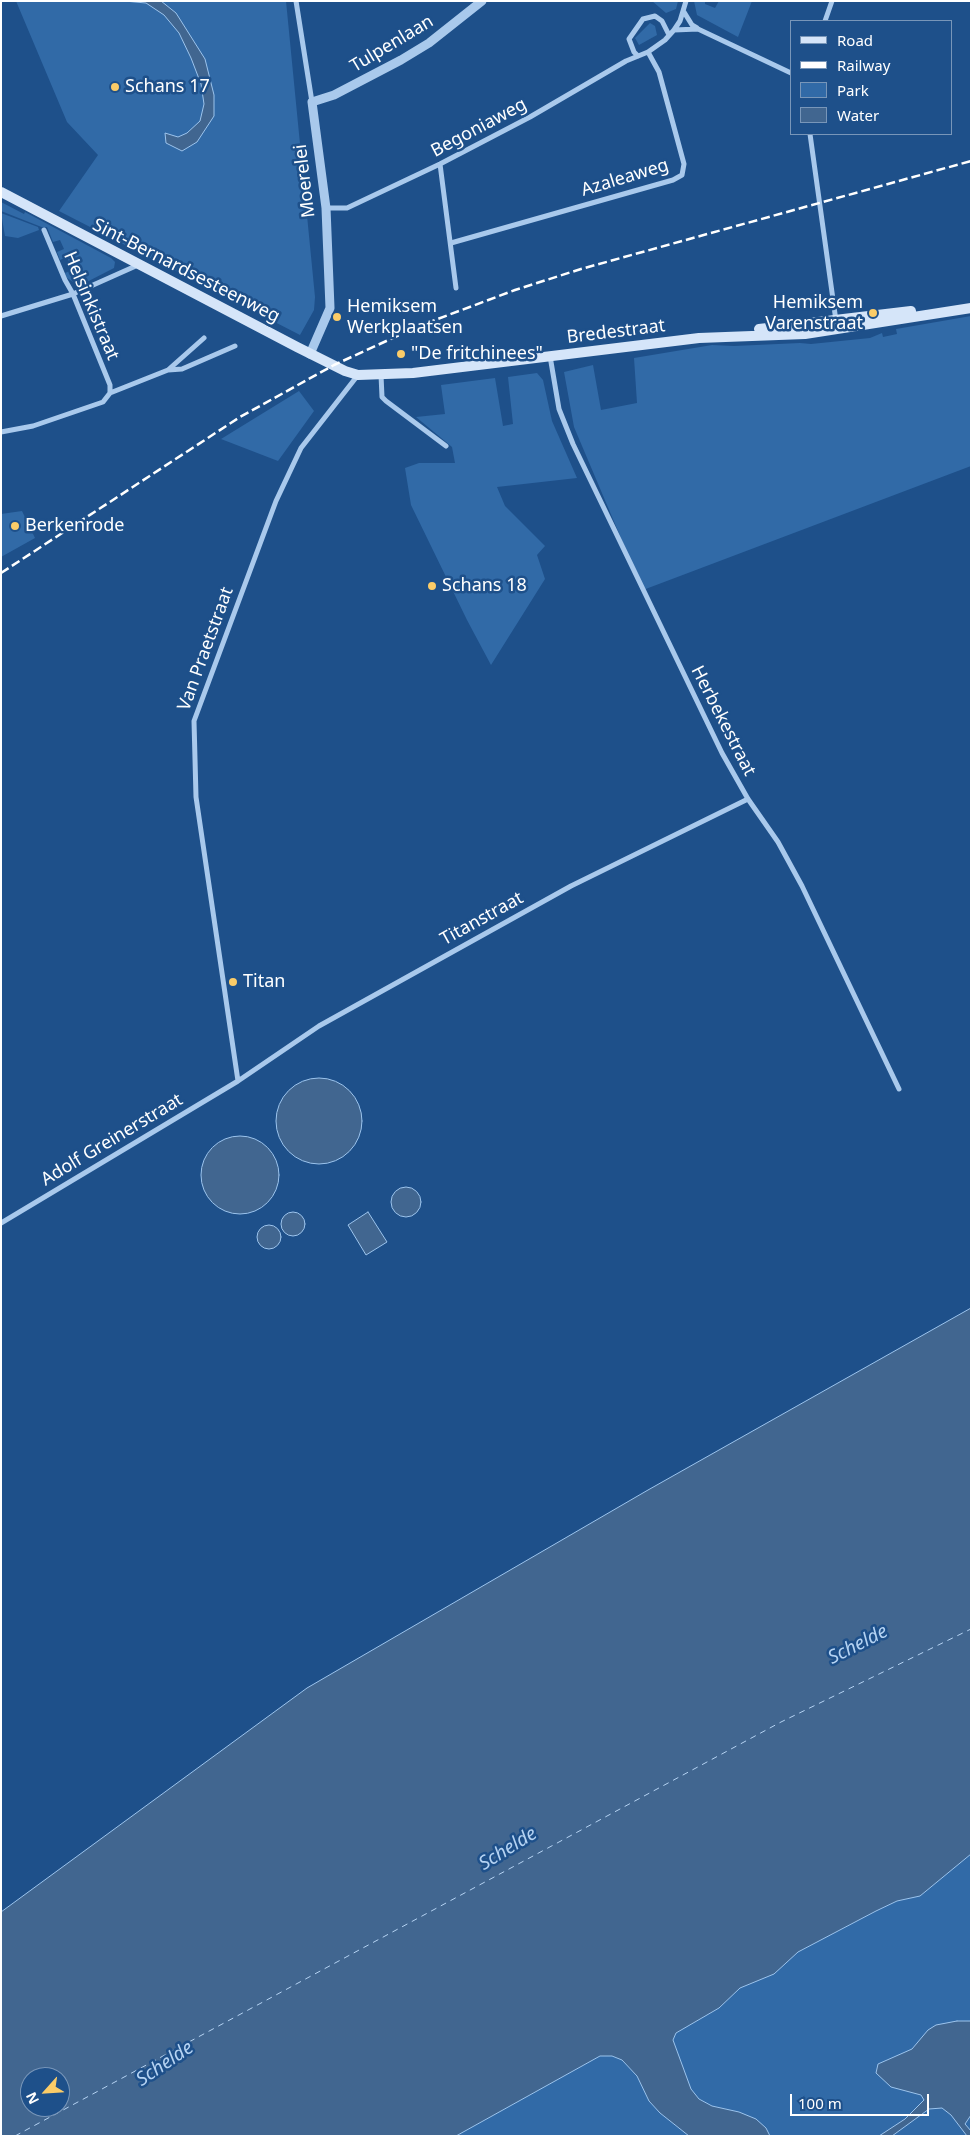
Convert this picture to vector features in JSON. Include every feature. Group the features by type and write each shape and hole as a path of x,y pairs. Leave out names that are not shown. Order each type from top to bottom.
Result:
{"main road":[{"name":"Sint-Bernardsesteenweg","path":"1,192 310,354 358,375"},
{"name":"Bredestraat","path":"358,375 381,375 550,356 836,320 971,306"},
{"name":"Bredestraat","path":"699,338 806,334 870,325 971,306"}],"street":[{"name":"Moerelei","path":"296,1 326,208 330,308 310,354"},
{"name":"Tulpenlaan","path":"312,102 334,95 401,60 450,27 482,1"},
{"name":"Begoniaweg","path":"326,208 347,208 440,164 648,52 674,30 684,12 686,1"},
{"path":"825,20 832,1"},
{"path":"684,12 692,25 698,29 790,73"},
{"path":"638,56 634,52 629,39 643,19 656,16 662,21 669,35"},
{"path":"674,30 698,29"},
{"name":"Azaleaweg","path":"452,243 673,180 682,175 684,164 661,80 654,59 648,52"},
{"path":"810,135 836,320"},
{"path":"440,164 452,243 456,288"},
{"name":"Helsinkistraat","path":"44,230 65,280 73,294 110,385 110,393"},
{"path":"1,316 73,294 138,265"},
{"path":"168,370 204,338"},
{"path":"1,432 33,426 103,402 110,393 168,370 182,369 234,346"},
{"name":"Herbekestraat","path":"550,356 559,409 567,432 722,754 748,799 778,842 802,886 898,1089"},
{"name":"Van Praetstraat","path":"238,1081 196,796 194,721 276,501 301,448 358,375"},
{"path":"381,375 382,397 446,446"},
{"name":"Titanstraat","path":"238,1081 319,1026 457,948 571,886 748,799"},
{"name":"Adolf Greinerstraat","path":"1,1223 238,1081"}],"green space":[{"path":"16,1 286,1 315,297 314,310 300,335 59,211 98,155 67,122"},
{"path":"652,1 678,1 676,9 666,13"},
{"path":"694,1 705,1 705,4 715,8 719,1 752,1 738,37 697,15"},
{"path":"650,23 655,26 657,35 639,45 635,38"},
{"path":"1,202 24,214 25,212 111,258 115,262 114,268 79,286 67,278 65,273 72,270 67,257 60,260 57,252 64,249 60,240 53,242 47,227 44,228 1,211"},
{"path":"1,213 38,227 39,230 18,238 5,236"},
{"path":"971,316 971,466 643,590 574,427 564,372 593,365 601,410 637,403 634,358 712,345 811,344 870,338 882,333 883,337 897,334 896,329"},
{"path":"537,373 543,380 552,421 577,478 497,487 505,506 545,546 537,555 545,579 491,665 411,505 405,468 419,463 455,463 452,447 416,417 445,414 441,385 495,378 503,426 513,424 508,377"},
{"path":"299,391 314,411 278,461 221,439"},
{"name":"Berkenrode","path":"22,511 35,538 1,557 1,514"},
{"path":"971,1854 971,2136 770,2136 766,2128 739,2112 712,2106 699,2099 690,2089 673,2040 676,2033 719,2008 739,1988 774,1973 798,1952 897,1901 920,1896"},
{"path":"600,2056 612,2056 622,2060 637,2076 649,2101 660,2113 689,2136 456,2136"}],"water":[{"path":"124,1 161,1 176,13 205,59 214,95 214,116 197,142 182,151 166,143 165,133 178,137 187,133 200,121 204,104 201,84 191,58 179,33 164,15 146,3"},
{"path":"319,1078 335,1081 343,1085 355,1097 359,1105 362,1121 359,1137 355,1145 343,1157 335,1161 319,1164 303,1161 295,1157 283,1145 279,1137 276,1121 279,1105 283,1097 295,1085 303,1081"},
{"path":"240,1136 255,1139 268,1147 276,1160 279,1175 276,1190 268,1203 255,1211 240,1214 225,1211 212,1203 204,1190 201,1175 204,1160 212,1147 225,1139"},
{"path":"406,1187 417,1191 421,1202 417,1213 406,1217 395,1213 391,1202 395,1191"},
{"path":"293,1212 298,1213 304,1219 304,1229 298,1235 293,1236 288,1235 282,1229 281,1224 282,1219 288,1213"},
{"path":"368,1212 387,1242 366,1255 348,1225"},
{"path":"269,1225 278,1228 281,1237 278,1246 269,1249 260,1246 257,1237 260,1228"},
{"name":"Schelde","path":"971,1308 971,1854 920,1896 897,1901 798,1952 774,1974 740,1988 719,2008 676,2033 673,2040 691,2089 699,2099 712,2106 739,2112 756,2119 766,2128 770,2136 689,2136 660,2113 649,2101 637,2076 622,2060 612,2056 600,2056 456,2136 1,2136 1,1912 307,1688 648,1490"},
{"path":"957,2021 971,2021 971,2115 965,2124 971,2131 971,2136 967,2136 951,2115 942,2108 929,2109 892,2136 879,2136 905,2119 924,2100 921,2095 891,2087 876,2073 878,2064 912,2049 928,2030 936,2025"}],"ferry route":[{"path":"15,2136 781,1722 971,1629"}],"railway":[{"path":"1,573 240,417 334,365 419,326 515,290 581,269 971,161"}],"place":[{"name":"Schans 17","path":"115,87"},
{"name":"Hemiksem Varenstraat","path":"873,313"},
{"name":"Hemiksem Werkplaatsen","path":"337,317"},
{"name":"\"De fritchinees\"","path":"401,354"},
{"name":"Berkenrode","path":"15,526"},
{"name":"Schans 18","path":"432,586"},
{"name":"Titan","path":"233,982"}]}
